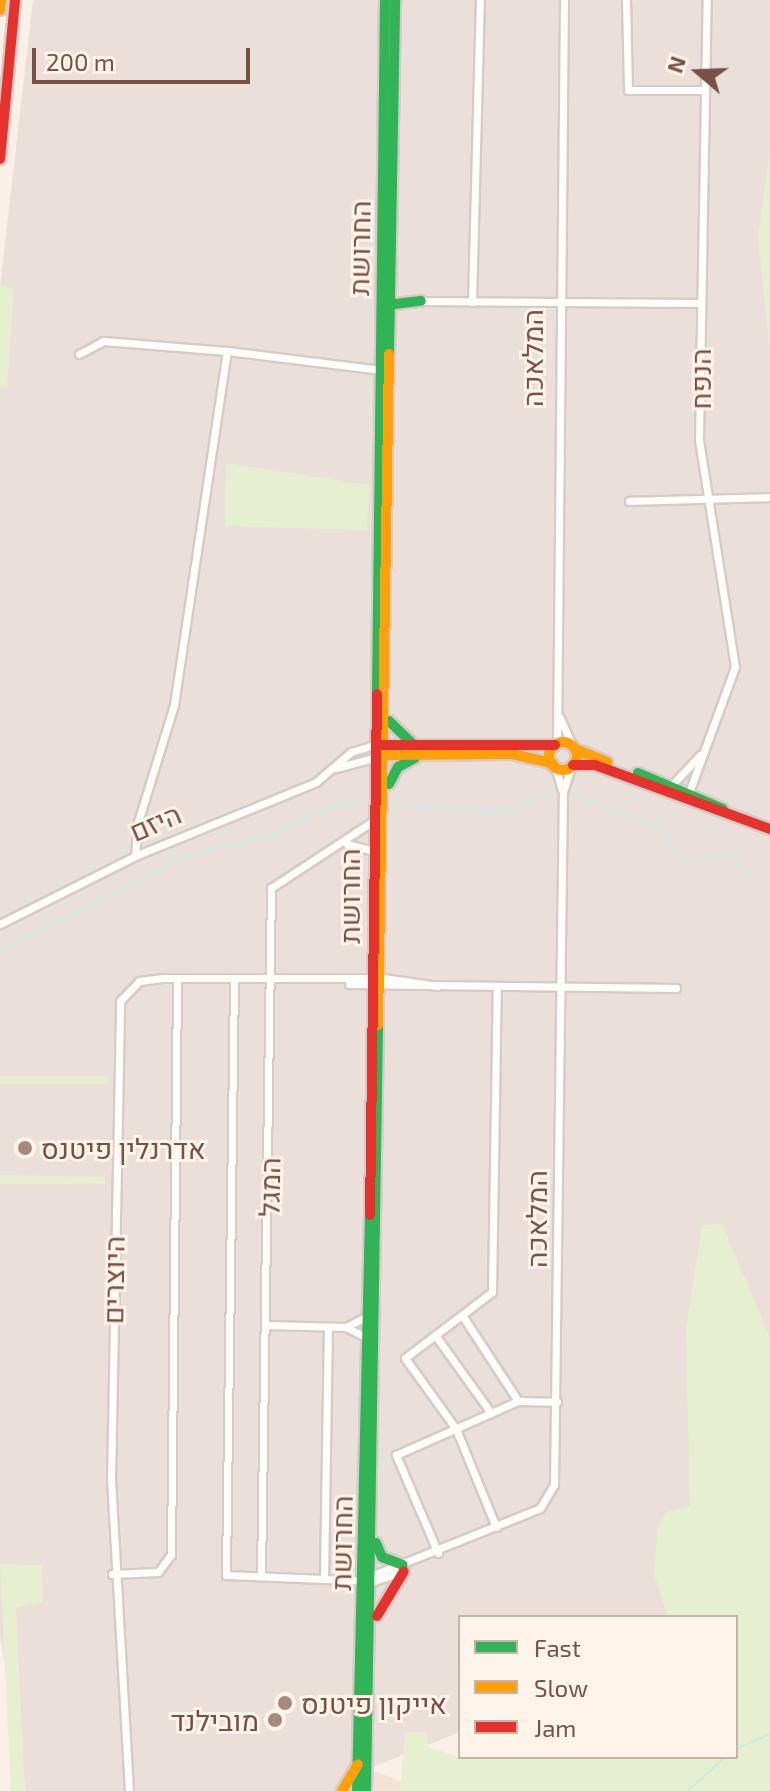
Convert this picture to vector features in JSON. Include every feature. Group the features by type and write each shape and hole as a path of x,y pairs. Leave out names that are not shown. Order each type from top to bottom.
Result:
{"main road":[{"path":"0,10 1,0"},
{"path":"0,159 15,0"},
{"name":"החרושת","path":"366,1791 374,1625 368,1316 388,717 385,0"},
{"name":"החרושת","path":"357,1791 362,1755 374,1539 378,984 373,851 374,745 382,370 388,302 395,0"},
{"path":"388,302 421,301"},
{"path":"388,717 416,746"},
{"name":"היזם","path":"374,745 427,755 556,745"},
{"path":"556,745 574,747 672,785 689,796"},
{"name":"המלאכה","path":"554,765 556,745"},
{"name":"היזם","path":"374,758 387,749 416,746 521,755 554,765"},
{"name":"המלאכה","path":"572,766 574,747"},
{"path":"386,790 398,767 427,755"},
{"path":"554,765 595,765 689,796 770,829"},
{"path":"374,1539 382,1557 403,1568 374,1625"},
{"path":"342,1791 362,1755"}],"street":[{"path":"472,302 480,0"},
{"name":"המלאכה","path":"556,745 559,716 556,302 564,0"},
{"path":"626,0 628,90 705,90"},
{"name":"הנפח","path":"689,796 735,667 699,439 707,0"},
{"path":"421,301 700,303"},
{"path":"79,354 103,341 227,351 382,370"},
{"path":"135,856 138,822 174,705 227,351"},
{"path":"629,501 770,497"},
{"name":"המלאכה","path":"559,716 574,747"},
{"name":"היזם","path":"331,771 351,752 374,745"},
{"name":"הנפח","path":"672,785 703,750"},
{"name":"היזם","path":"0,924 135,856 331,771 374,758"},
{"name":"המלאכה","path":"554,765 563,792"},
{"name":"המלאכה","path":"234,979 226,1575 371,1578 403,1568 540,1508 551,1494 557,1402 563,792 572,766"},
{"name":"המגל","path":"261,1576 271,888 347,844 373,821"},
{"path":"347,844 373,851"},
{"path":"112,1574 158,1572 171,1555 177,978"},
{"name":"היוצרים","path":"129,1791 112,1574 117,1011 139,981 177,978 497,988 676,988"},
{"path":"496,1527 456,1429 405,1358 492,1292 497,988"},
{"path":"462,1315 518,1401"},
{"path":"267,1325 346,1327 368,1316"},
{"path":"324,1578 328,1327"},
{"path":"346,1327 368,1338"},
{"path":"435,1335 491,1413"},
{"path":"438,1553 396,1455 518,1401 557,1402"}],"shaded area":[{"path":"33,0 770,0 770,1555 699,1615 458,1615 458,1733 368,1769 360,1791 26,1791 0,1636 0,287"},
{"path":"367,1769 404,1782 406,1791 360,1791"}],"green space":[{"path":"770,149 770,352 758,238"},
{"path":"0,285 14,289 7,388 0,386"},
{"path":"226,463 369,485 367,530 225,526"},
{"path":"0,1076 107,1076 107,1084 0,1084"},
{"path":"0,1175 105,1177 106,1184 0,1184"},
{"path":"722,1223 770,1338 770,1791 400,1791 405,1732 427,1732 428,1747 458,1756 458,1759 738,1759 738,1615 667,1615 654,1574 658,1527 667,1512 690,1506 686,1328 702,1226"},
{"path":"0,1564 42,1565 43,1602 16,1608 25,1791 11,1791"}],"waterway":[{"path":"394,804 508,812 554,790"},
{"path":"571,793 660,828 669,846 692,862 728,854 748,874"},
{"path":"0,951 186,856 273,834 339,803 362,803"},
{"path":"738,1748 770,1734"},
{"path":"688,1791 723,1759"}],"traffic: fast":[{"path":"377,694 385,0"},
{"path":"389,354 395,0"},
{"path":"387,305 421,301"},
{"path":"389,721 414,745"},
{"path":"389,784 398,767 415,758"},
{"path":"638,773 723,809"},
{"path":"366,1791 378,1025"},
{"path":"357,1791 370,1215"},
{"path":"376,1543 382,1557 403,1565"}],"traffic: slow":[{"path":"0,10 1,0"},
{"path":"378,1025 389,354"},
{"path":"563,742 573,746 577,756 573,766 563,770 553,766 549,756 553,746 563,742"},
{"path":"575,749 608,762"},
{"path":"383,755 512,754 552,763"},
{"path":"342,1791 358,1764"}],"traffic: jam":[{"path":"0,159 15,0"},
{"path":"370,1215 377,694"},
{"path":"381,745 555,745"},
{"path":"573,765 595,765 770,829"},
{"path":"377,1616 404,1571"}],"place":[{"name":"אדרנלין פיטנס","path":"25,1148"},
{"name":"אייקון פיטנס","path":"285,1703"},
{"name":"מובילנד","path":"275,1720"}]}
